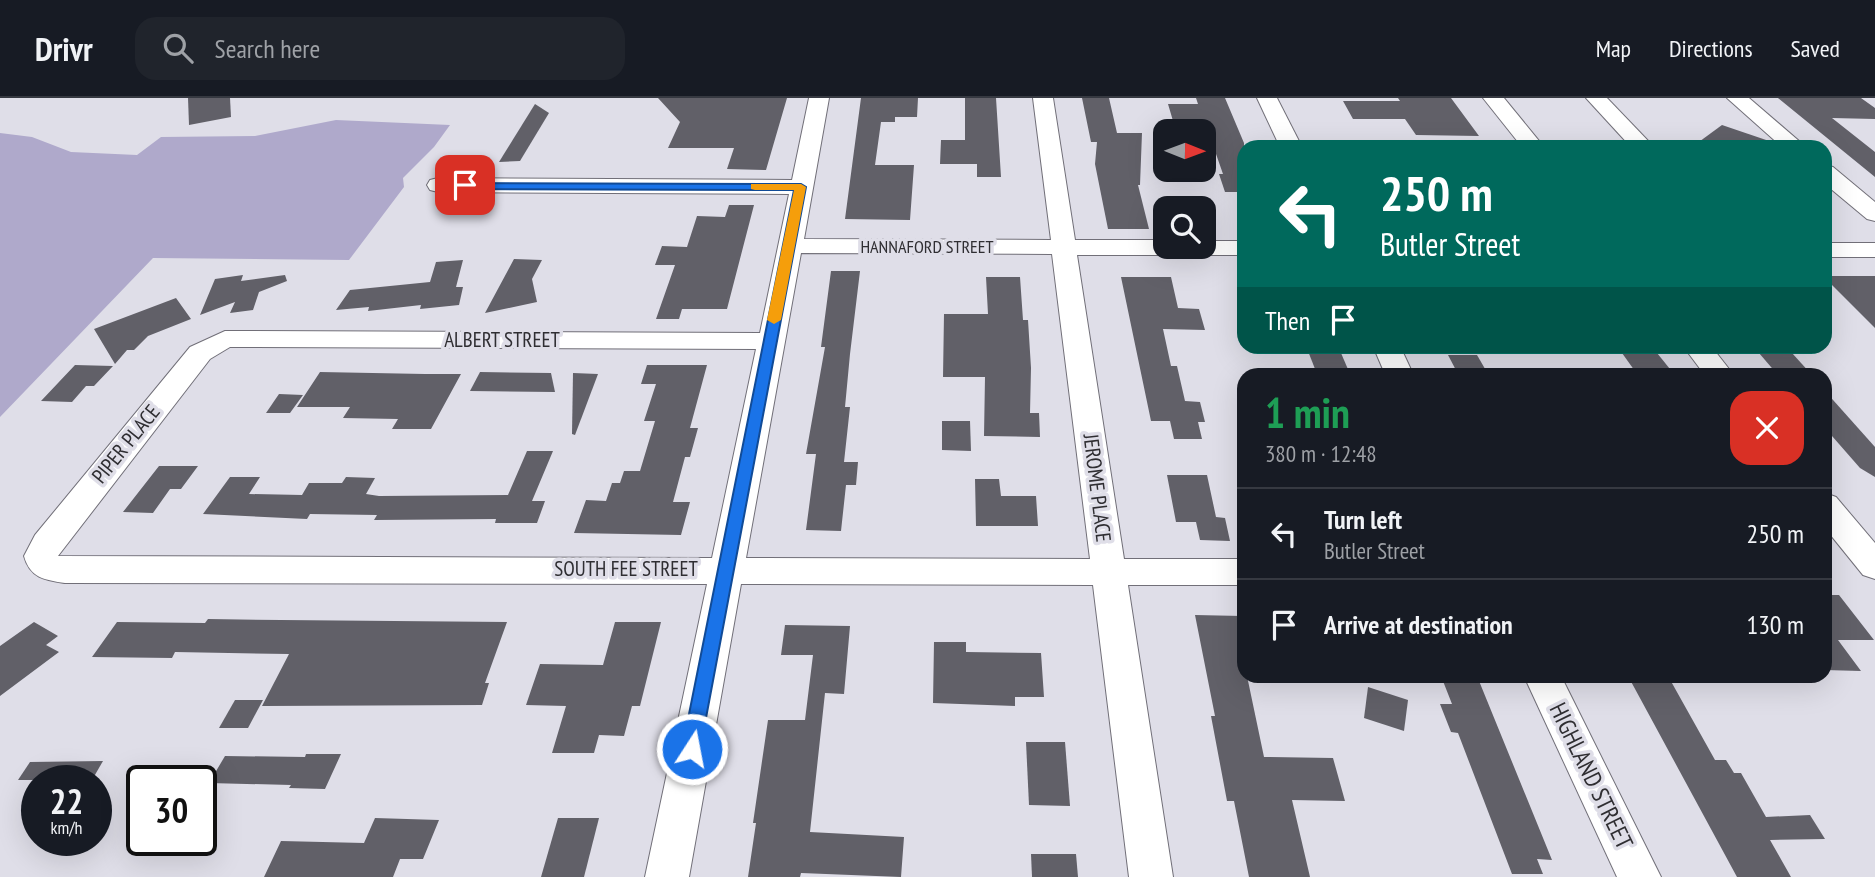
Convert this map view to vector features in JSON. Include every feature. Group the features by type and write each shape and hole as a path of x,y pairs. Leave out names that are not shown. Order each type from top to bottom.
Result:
{"street":[{"path":"667,877 818,98"},
{"name":"JEROME PLACE","path":"1044,98 1151,877"},
{"path":"1267,98 1288,140"},
{"path":"1493,98 1527,140"},
{"path":"1596,98 1636,140"},
{"path":"1737,98 1787,140"},
{"path":"1832,178 1875,214"},
{"path":"438,185 801,187"},
{"name":"HANNAFORD STREET","path":"789,246 1237,248"},
{"path":"1832,250 1875,250"},
{"name":"ALBERT STREET","path":"235,338 770,341"},
{"name":"PIPER PLACE","path":"50,568 43,563 41,556 47,544 200,353 213,344 235,338"},
{"path":"1703,354 1714,368"},
{"path":"1832,515 1858,550"},
{"name":"SOUTH FEE STREET","path":"50,568 1237,572"},
{"name":"HIGHLAND STREET","path":"1546,683 1639,877"}],"shaded area":[{"path":"336,120 450,125 434,147 403,178 404,187 349,260 153,258 0,417 0,133 32,137 71,152 137,155 161,137 255,136"}],"building":[{"path":"188,98 230,98 231,117 189,125"},
{"path":"658,98 787,98 766,170 727,169 734,148 668,148 680,122"},
{"path":"861,98 918,98 917,117 895,117 895,122 881,122 875,165 914,165 910,220 845,219"},
{"path":"965,98 996,98 1001,177 977,177 977,164 940,164 941,140 965,140"},
{"path":"1082,98 1109,98 1117,133 1142,133 1138,185 1149,229 1108,229 1095,164 1097,142 1091,142"},
{"path":"1196,98 1225,98 1243,140 1237,140 1237,192 1225,192 1219,174 1223,174 1216,154 1216,119 1172,119 1168,104 1198,104"},
{"path":"1398,98 1451,98 1479,136 1416,135 1405,119 1353,119 1343,101 1400,101"},
{"path":"1778,98 1861,98 1875,108 1875,119 1832,118 1875,152 1875,177"},
{"path":"535,104 549,113 520,161 499,162"},
{"path":"1722,125 1766,140 1702,140"},
{"path":"729,205 754,205 727,309 682,309 679,319 656,319 675,265 655,265 662,246 687,247 697,216 725,217"},
{"path":"514,259 542,260 532,279 537,302 485,313"},
{"path":"463,260 456,287 463,287 459,305 420,309 421,305 368,311 369,307 336,310 350,290 430,282 436,262"},
{"path":"831,271 860,271 845,407 850,407 844,462 858,462 856,485 846,485 841,531 806,530 816,454 806,454 825,347 821,347"},
{"path":"243,275 241,281 285,275 287,281 259,292 253,310 230,313 235,302 200,315 215,279"},
{"path":"1832,276 1875,276 1875,328 1832,285"},
{"path":"986,277 1020,277 1023,320 1028,320 1030,413 1039,413 1040,437 984,436 985,377 943,377 944,314 988,314"},
{"path":"1121,277 1171,277 1178,308 1199,309 1205,330 1163,329 1171,366 1177,366 1185,401 1200,402 1205,422 1198,422 1202,439 1174,439 1170,421 1151,421"},
{"path":"176,298 191,319 148,336 134,350 127,350 115,364 94,329"},
{"path":"1309,354 1341,354 1347,368 1315,368"},
{"path":"1623,354 1658,354 1669,368 1633,368"},
{"path":"1760,354 1793,354 1806,368 1772,368"},
{"path":"1448,355 1477,355 1485,368 1455,368"},
{"path":"75,365 113,366 94,386 86,386 72,402 41,401"},
{"path":"647,365 707,365 690,428 698,428 690,457 685,457 673,502 690,502 681,535 574,533 586,500 606,501 612,483 620,483 624,471 640,471 655,421 644,421 656,384 641,384"},
{"path":"320,372 461,374 431,429 392,429 398,419 343,418 350,407 297,407"},
{"path":"480,372 551,373 555,392 470,391"},
{"path":"573,373 598,374 575,435 572,434"},
{"path":"279,394 303,395 290,413 266,413"},
{"path":"1832,399 1875,447 1875,477 1860,468 1832,436"},
{"path":"942,421 970,421 971,451 942,450"},
{"path":"527,451 553,451 532,501 545,501 537,523 495,523 496,519 374,520 377,515 310,514 307,519 203,514 230,477 260,477 249,494 302,495 309,483 342,483 346,477 375,478 366,494 379,496 508,495"},
{"path":"159,466 198,466 181,489 170,489 153,513 123,512"},
{"path":"1167,475 1207,475 1216,517 1225,518 1230,541 1200,540 1196,522 1176,522"},
{"path":"975,479 999,479 1001,496 1036,496 1038,526 976,526"},
{"path":"1832,595 1839,595 1874,640 1838,640 1861,671 1832,670"},
{"path":"1195,615 1237,616 1237,683 1248,683 1264,757 1333,758 1345,801 1292,800 1310,877 1249,877 1234,801 1227,801 1211,716 1215,716"},
{"path":"208,619 507,622 485,683 489,683 482,705 262,706 289,654 175,652 172,658 92,657 117,622 205,623"},
{"path":"34,622 58,636 46,645 59,652 0,696 0,646"},
{"path":"615,622 661,622 640,706 632,706 624,736 599,735 594,753 552,753 566,706 526,705 540,664 603,665"},
{"path":"785,625 850,626 844,694 825,693 810,832 904,837 901,877 801,873 800,877 748,877 768,720 805,720 813,655 781,655"},
{"path":"934,642 966,642 966,652 1041,653 1044,697 1015,697 1015,706 933,703"},
{"path":"1444,683 1480,683 1552,860 1537,859 1543,874 1512,874 1458,733 1451,732 1440,704 1452,704"},
{"path":"1632,683 1672,683 1715,760 1726,760 1734,773 1741,773 1766,817 1810,815 1825,839 1770,840 1791,877 1737,877"},
{"path":"1368,687 1408,700 1404,731 1364,718"},
{"path":"235,700 263,700 248,728 219,728"},
{"path":"1026,742 1065,742 1070,806 1029,805"},
{"path":"306,754 341,754 325,789 289,788 291,785 217,783 217,770 225,756 305,757"},
{"path":"103,761 101,765 28,765 30,762"},
{"path":"375,818 439,820 423,859 400,859 393,877 264,877 281,841 364,843"},
{"path":"558,818 599,818 584,877 541,877"},
{"path":"1031,854 1076,854 1078,877 1032,877"}],"slow traffic":[{"path":"755,187 801,187 774,320"}],"route":[{"path":"465,185 801,187 692,749"}]}
